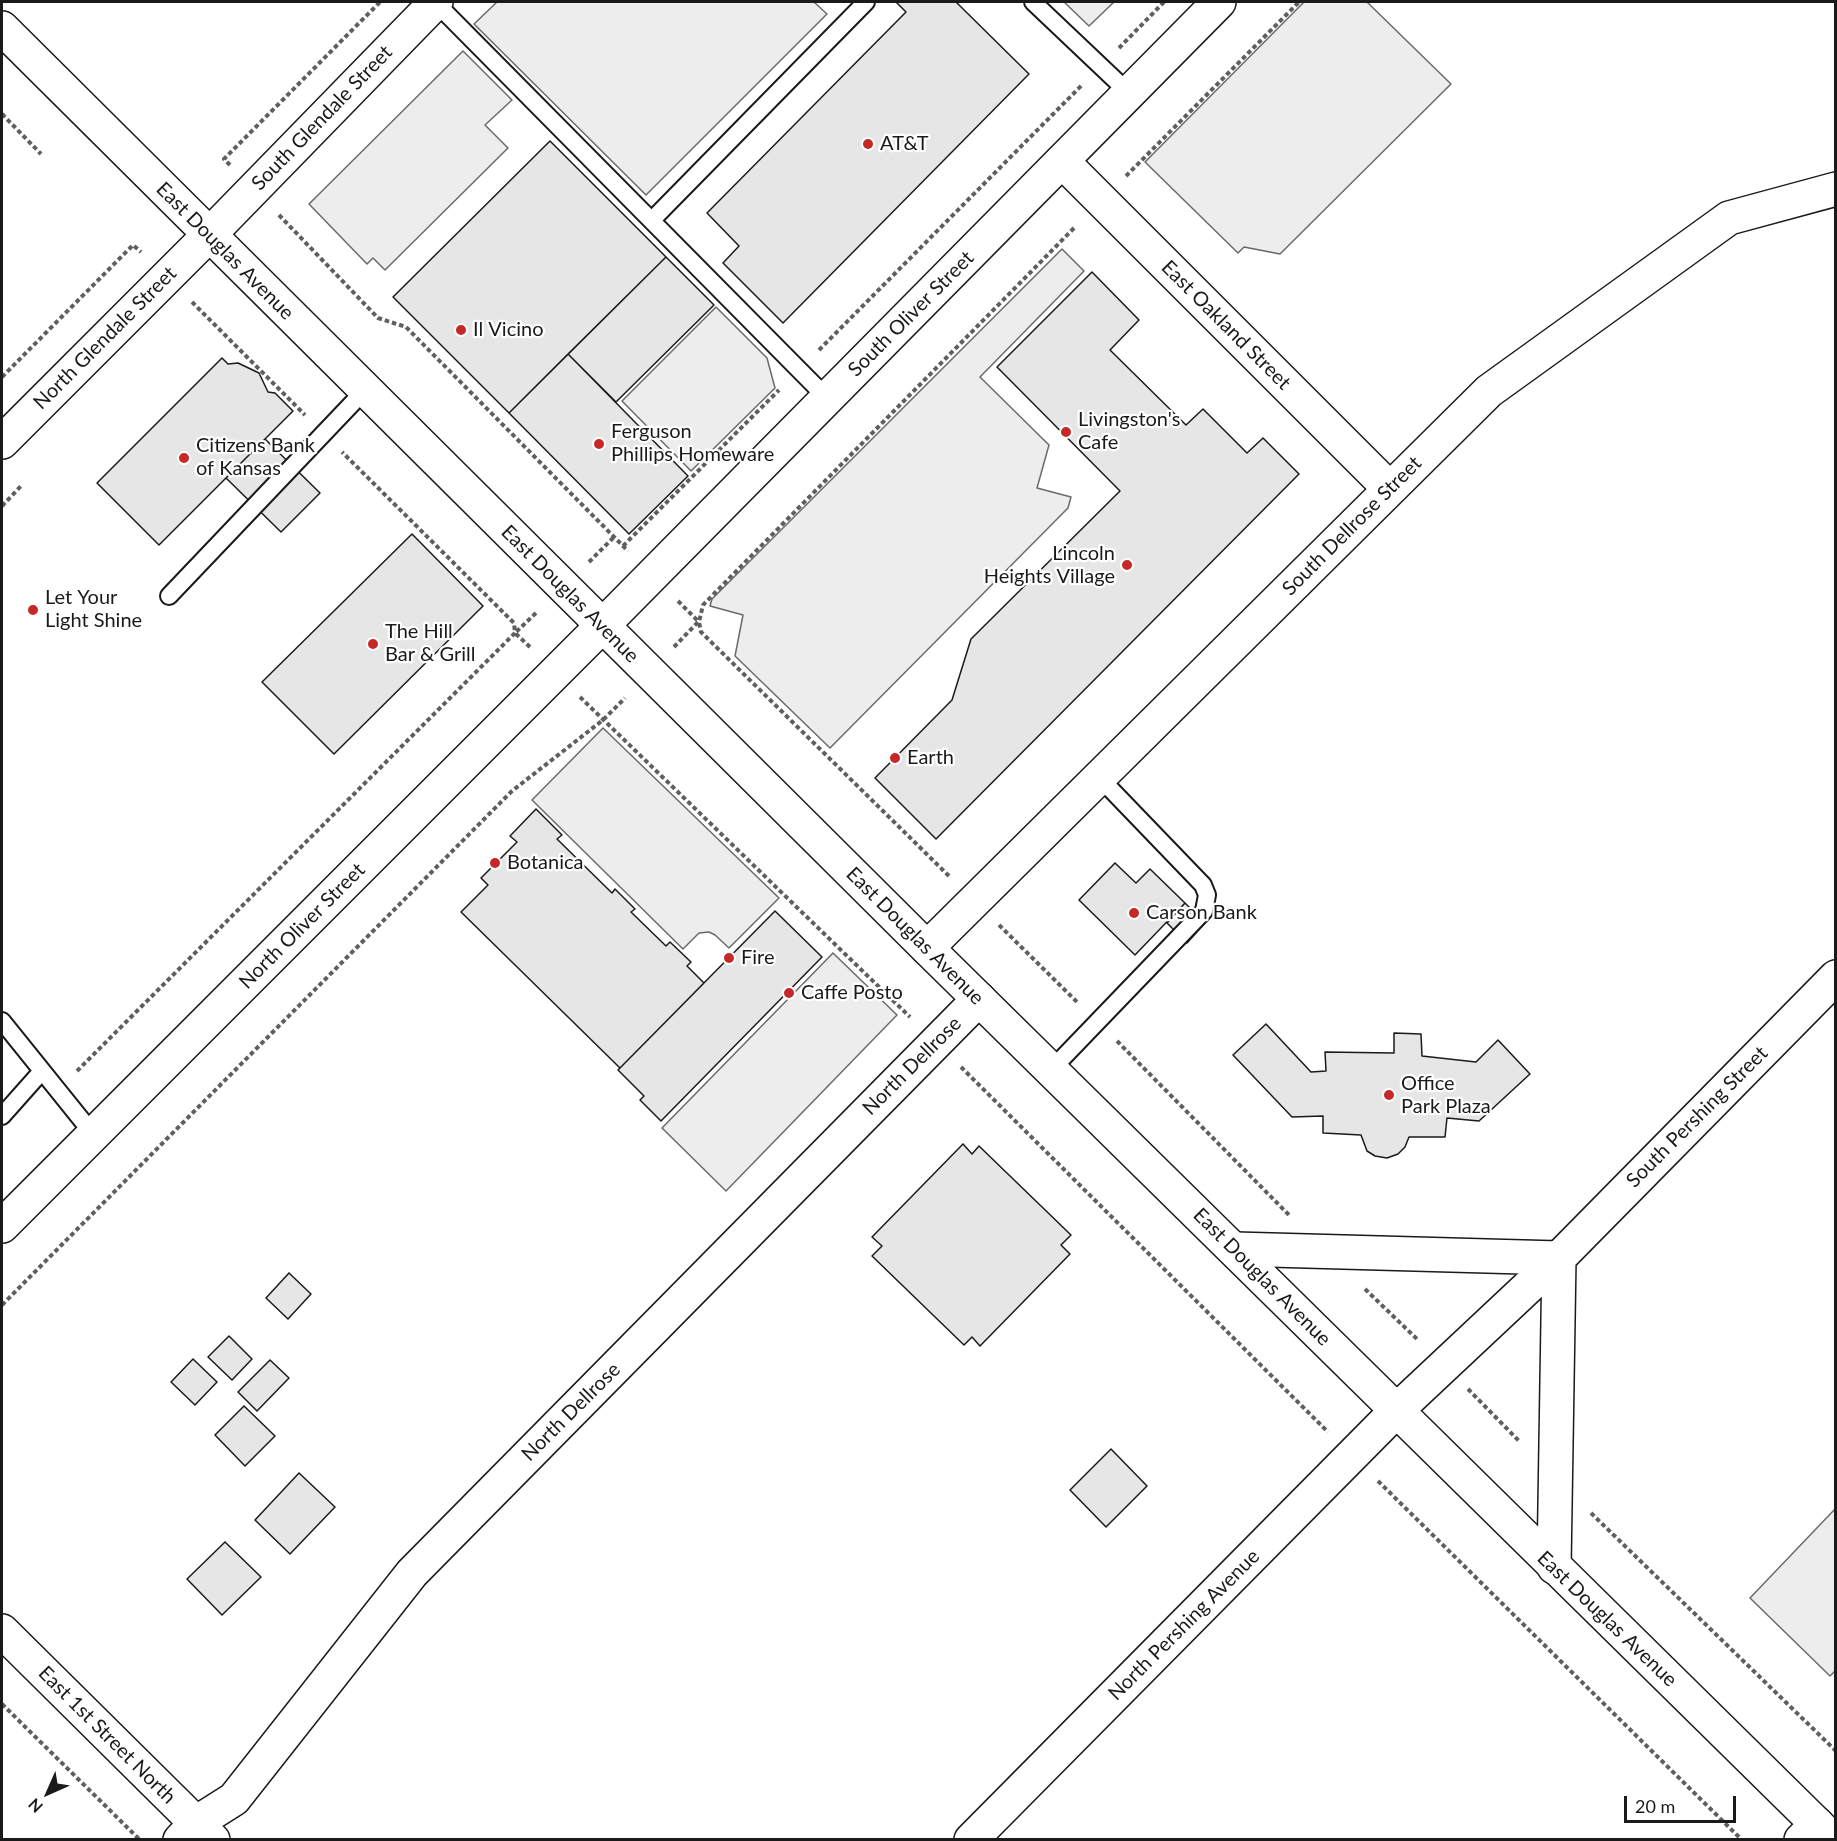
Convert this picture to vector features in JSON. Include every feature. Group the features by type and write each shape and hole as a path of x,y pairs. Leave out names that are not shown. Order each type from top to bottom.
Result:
{"street":[{"name":"South Glendale Street","path":"209,235 435,2"},
{"name":"South Oliver Street","path":"602,626 1219,2"},
{"name":"East Douglas Avenue","path":"2,28 927,948 1397,1410 1817,1834"},
{"name":"East Oakland Street","path":"1062,161 1390,489"},
{"name":"South Dellrose Street","path":"927,948 1489,391 1729,218 1836,189"},
{"name":"North Glendale Street","path":"3,437 209,235"},
{"name":"North Oliver Street","path":"2,1226 602,626"},
{"name":"South Pershing Street","path":"1397,1410 1559,1258 1836,977"},
{"name":"North Dellrose","path":"196,1834 234,1799 412,1573 979,999"},
{"path":"1235,1249 1559,1258 1554,1567"},
{"name":"North Pershing Avenue","path":"971,1839 1397,1410"},
{"name":"East 1st Street North","path":"2,1631 196,1834"}],"lane":[{"path":"435,2 827,398"},
{"path":"652,220 866,2"},
{"path":"1033,2 1129,93"},
{"path":"169,596 365,390"},
{"path":"1051,1070 1204,911 1207,896 1203,885 1099,777"},
{"path":"2,1021 93,1134"},
{"path":"2,1116 42,1071"}],"path":[{"path":"380,2 224,159 378,318 406,327 699,622"},
{"path":"623,546 1164,2"},
{"path":"1299,2 703,605 699,622 701,632 1097,1022 1325,1251 1445,1365 1555,1478 1836,1751"},
{"path":"2,114 41,154"},
{"path":"2,506 21,485"},
{"path":"515,633 936,1042 1740,1839"},
{"path":"2,1305 512,791 603,720"},
{"path":"58,1091 316,832"},
{"path":"2,1704 140,1839"}],"shaded area":[{"path":"497,2 814,2 827,14 646,195 474,24"},
{"path":"1064,2 1114,2 1089,26"},
{"path":"1304,2 1367,2 1451,84 1280,254 1244,247 1238,253 1145,162"},
{"path":"463,51 512,100 485,125 508,148 385,270 373,258 367,264 309,204"},
{"path":"1062,249 1084,271 980,377 1049,445 1037,488 1071,497 1068,508 830,748 735,656 743,615 710,606 712,599"},
{"path":"716,307 767,358 775,388 691,471 622,401"},
{"path":"603,728 779,898 729,948 709,932 699,933 683,949 532,800"},
{"path":"833,953 897,1015 726,1191 662,1128"},
{"path":"1835,1509 1836,1670 1830,1676 1750,1598"}],"building":[{"name":"AT&T","path":"896,2 956,2 1029,74 783,323 723,263 739,246 707,213 906,12"},
{"path":"550,141 666,257 509,413 393,297"},
{"path":"666,257 714,305 616,402 568,354"},
{"name":"Lincoln Heights Village","path":"1092,272 1139,320 1110,350 1186,425 1203,409 1247,453 1263,438 1299,474 936,839 875,778 952,700 971,639 1120,491 997,367"},
{"name":"Ferguson Phillips Homeware","path":"568,354 688,476 629,534 509,413"},
{"name":"Citizens Bank of Kansas","path":"222,358 228,364 238,363 259,373 268,392 275,393 293,411 159,545 97,483"},
{"path":"265,439 320,493 281,532 226,478"},
{"name":"The Hill Bar & Grill","path":"412,534 483,606 334,754 262,682"},
{"path":"536,809 562,835 557,839 612,893 615,889 635,909 631,912 666,946 670,942 691,962 687,966 704,983 620,1068 461,912 488,885 481,878 517,842 510,836"},
{"name":"Carson Bank","path":"1115,863 1136,883 1150,869 1185,903 1135,955 1079,900"},
{"path":"1185,903 1205,923 1187,943 1167,923"},
{"path":"775,911 822,957 661,1121 640,1100 644,1096 618,1070"},
{"name":"Office Park Plaza","path":"1266,1024 1311,1072 1326,1071 1325,1052 1394,1053 1394,1033 1421,1034 1422,1056 1476,1062 1498,1040 1530,1074 1479,1121 1447,1118 1445,1137 1409,1137 1405,1147 1398,1154 1387,1158 1375,1156 1367,1151 1361,1135 1323,1133 1323,1116 1292,1117 1233,1055"},
{"path":"963,1144 972,1154 979,1146 1071,1235 1061,1245 1070,1254 980,1346 972,1337 964,1345 872,1256 882,1246 872,1237"},
{"path":"289,1273 311,1294 288,1319 266,1298"},
{"path":"229,1336 252,1359 232,1380 208,1357"},
{"path":"193,1359 217,1382 195,1405 171,1382"},
{"path":"270,1360 289,1378 257,1411 238,1392"},
{"path":"244,1406 275,1436 245,1466 215,1435"},
{"path":"1111,1449 1147,1486 1106,1527 1070,1490"},
{"path":"299,1473 335,1507 290,1554 255,1520"},
{"path":"225,1542 261,1577 222,1615 187,1579"}],"place":[{"name":"AT&T","path":"868,144"},
{"name":"Il Vicino","path":"461,330"},
{"name":"Livingston's Cafe","path":"1066,432"},
{"name":"Ferguson Phillips Homeware","path":"599,444"},
{"name":"Citizens Bank of Kansas","path":"184,458"},
{"name":"Lincoln Heights Village","path":"1127,565"},
{"name":"Let Your Light Shine","path":"33,610"},
{"name":"The Hill Bar & Grill","path":"373,644"},
{"name":"Earth","path":"895,758"},
{"name":"Botanica","path":"495,863"},
{"name":"Carson Bank","path":"1134,913"},
{"name":"Fire","path":"729,958"},
{"name":"Caffe Posto","path":"789,993"},
{"name":"Office Park Plaza","path":"1389,1095"}]}
